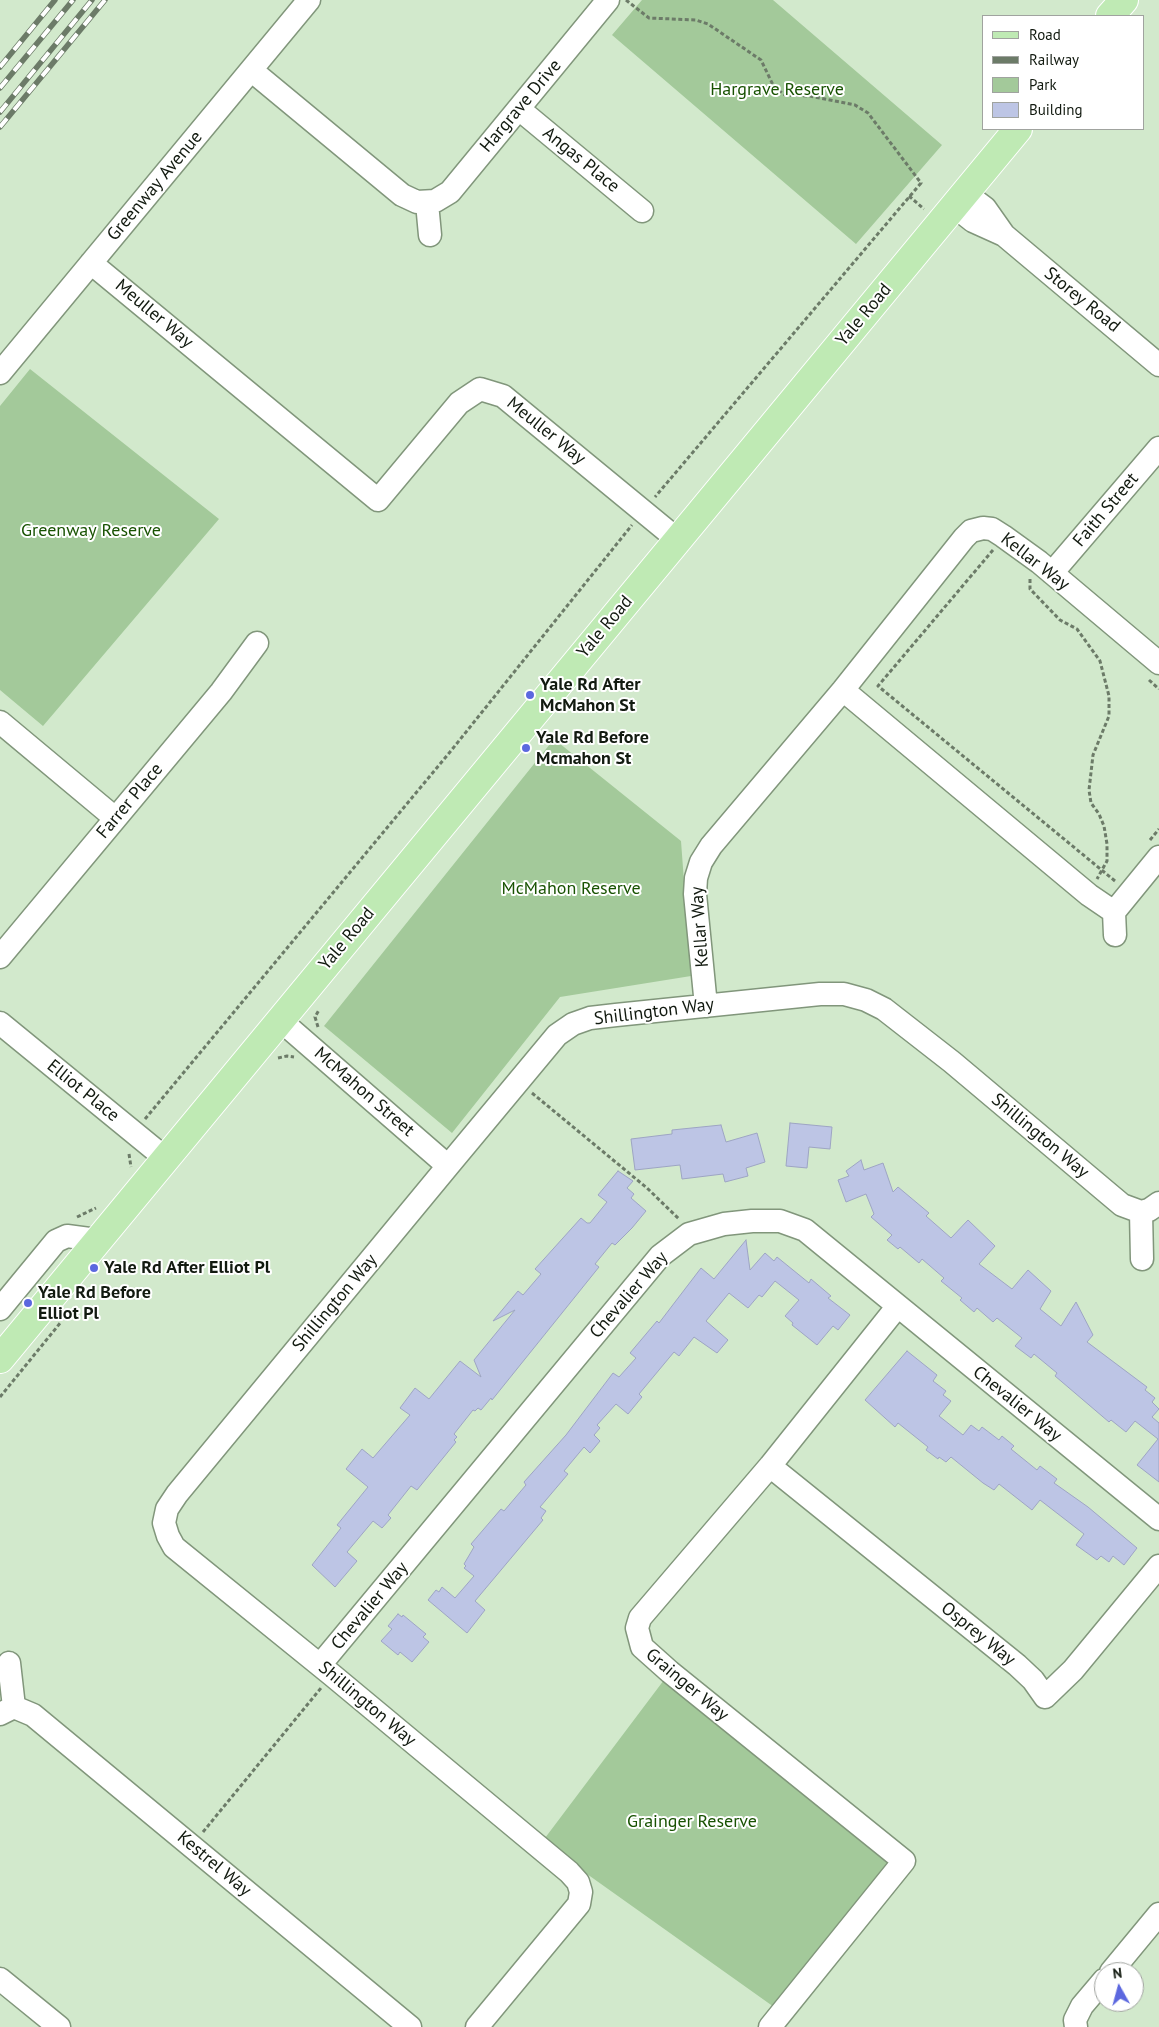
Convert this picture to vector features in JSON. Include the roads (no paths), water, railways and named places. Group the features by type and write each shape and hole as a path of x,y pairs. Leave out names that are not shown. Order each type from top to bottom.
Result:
{"main road":[{"path":"1111,15 1124,0"},
{"name":"Yale Road","path":"0,1359 1017,130"}],"street":[{"name":"Greenway Avenue","path":"0,373 309,0"},
{"name":"Hargrave Drive","path":"426,202 436,201 450,192 608,0"},
{"path":"251,70 402,195 409,200 426,202 430,235"},
{"name":"Angas Place","path":"520,109 642,211"},
{"name":"Storey Road","path":"960,199 973,221 1004,236 1159,365"},
{"name":"Meuller Way","path":"91,263 379,508 459,403 480,389 504,396 678,540"},
{"name":"Faith Street","path":"1036,575 1159,448"},
{"name":"Kellar Way","path":"706,1006 695,894 696,878 701,862 711,846 843,690 964,538 972,531 983,528 992,529 1036,575 1151,670"},
{"name":"Farrer Place","path":"0,957 221,692 258,643"},
{"path":"843,690 1089,895 1114,912"},
{"path":"0,722 115,818"},
{"path":"1115,935 1114,912 1153,851"},
{"name":"Shillington Way","path":"477,2027 579,1904 581,1892 578,1882 569,1872 326,1670 174,1547 164,1523 167,1509 557,1035 573,1024 590,1018 616,1015 820,994 844,994 866,1000 884,1008 952,1062 1122,1205 1150,1207 1142,1259"},
{"name":"McMahon Street","path":"280,1020 448,1166"},
{"name":"Elliot Place","path":"0,1024 165,1158"},
{"name":"Chevalier Way","path":"326,1670 660,1256 689,1234 724,1224 752,1220 780,1221 805,1230 1159,1519"},
{"path":"0,1309 56,1241 67,1236 97,1240"},
{"name":"Grainger Way","path":"770,2027 904,1861 670,1672 642,1647 638,1638 640,1618 770,1466 897,1307"},
{"name":"Osprey Way","path":"770,1466 1016,1664 1033,1680 1045,1698 1073,1670 1159,1566"},
{"name":"Kestrel Way","path":"9,1663 7,1711 33,1715 410,2027"},
{"path":"1119,1962 1159,1914"},
{"path":"0,1979 59,2027"},
{"path":"1076,2027 1075,2020 1082,2006 1094,1992"}],"railway":[{"path":"0,67 55,0"},
{"path":"0,88 73,0"},
{"path":"0,112 92,0"},
{"path":"0,127 105,0"}],"place":[{"name":"Yale Rd After McMahon St","path":"530,695"},
{"name":"Yale Rd Before Mcmahon St","path":"526,748"},
{"name":"Yale Rd After Elliot Pl","path":"94,1268"},
{"name":"Yale Rd Before Elliot Pl","path":"28,1303"}],"park label":[{"name":"Hargrave Reserve","path":"777,90"},
{"name":"Greenway Reserve","path":"91,531"},
{"name":"McMahon Reserve","path":"571,889"},
{"name":"Grainger Reserve","path":"692,1822"}]}
